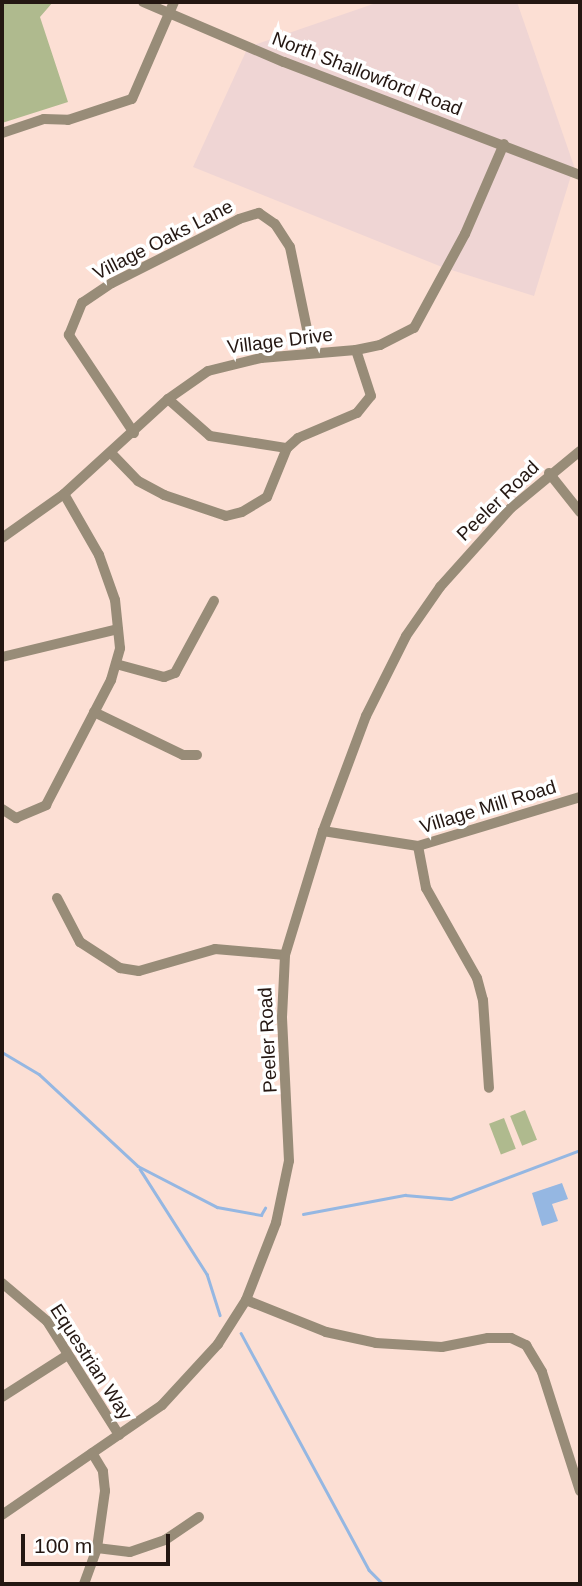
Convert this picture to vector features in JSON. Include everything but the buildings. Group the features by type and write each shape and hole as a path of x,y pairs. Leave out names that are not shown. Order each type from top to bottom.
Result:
{"street":[{"name":"North Shallowford Road","path":"143,2 172,7 284,62 580,175"},
{"path":"2,133 44,119 68,120 132,99 172,7"},
{"name":"Village Drive","path":"2,538 64,494 112,454 190,381 233,362 356,350 380,345 414,328 465,234 504,144"},
{"name":"Village Oaks Lane","path":"134,433 69,335 82,303 112,282 239,219 259,213 275,223 290,247 312,353"},
{"path":"112,454 138,481 197,509 226,516 257,506 267,497 287,448 298,438 357,413 371,396 356,350"},
{"path":"168,399 210,436 287,448"},
{"name":"Peeler Road","path":"2,1515 118,1435 183,1384 246,1300 276,1223 289,1161 282,1017 285,956 323,831 366,716 406,636 492,527 549,473 580,451"},
{"path":"549,473 580,512"},
{"path":"2,809 16,818 46,805 116,664 116,600 99,555 64,494"},
{"path":"116,664 164,677 175,673 214,601"},
{"path":"2,657 118,629"},
{"path":"94,712 183,755 197,755"},
{"name":"Village Mill Road","path":"323,831 418,846 580,797"},
{"path":"418,846 426,888 477,978 483,1000 489,1088"},
{"path":"57,898 80,942 120,968 139,971 215,949 285,956"},
{"name":"Equestrian Way","path":"2,1283 47,1321 66,1356 118,1435"},
{"path":"246,1300 326,1332 376,1343 442,1347 488,1338 511,1338 526,1345 541,1372 580,1491"},
{"path":"2,1397 66,1356"},
{"path":"84,1584 97,1548 105,1491 103,1471 92,1453"},
{"path":"97,1548 130,1552 165,1540 199,1517"}],"shaded area":[{"path":"379,2 517,2 574,166 534,296 442,267 193,167 248,47"}],"green space":[{"path":"2,2 53,2 40,17 68,102 2,123"},
{"path":"525,1110 537,1140 522,1146 510,1116"},
{"path":"504,1118 516,1149 501,1155 489,1124"}],"water":[{"path":"562,1183 568,1199 552,1204 558,1221 542,1226 532,1193"}],"waterway":[{"path":"2,1052 39,1074 138,1166 217,1207 261,1215 265,1208"},
{"path":"303,1214 405,1195 451,1199 580,1150"},
{"path":"140,1169 207,1274 220,1315"},
{"path":"241,1333 369,1570 383,1584"}]}
